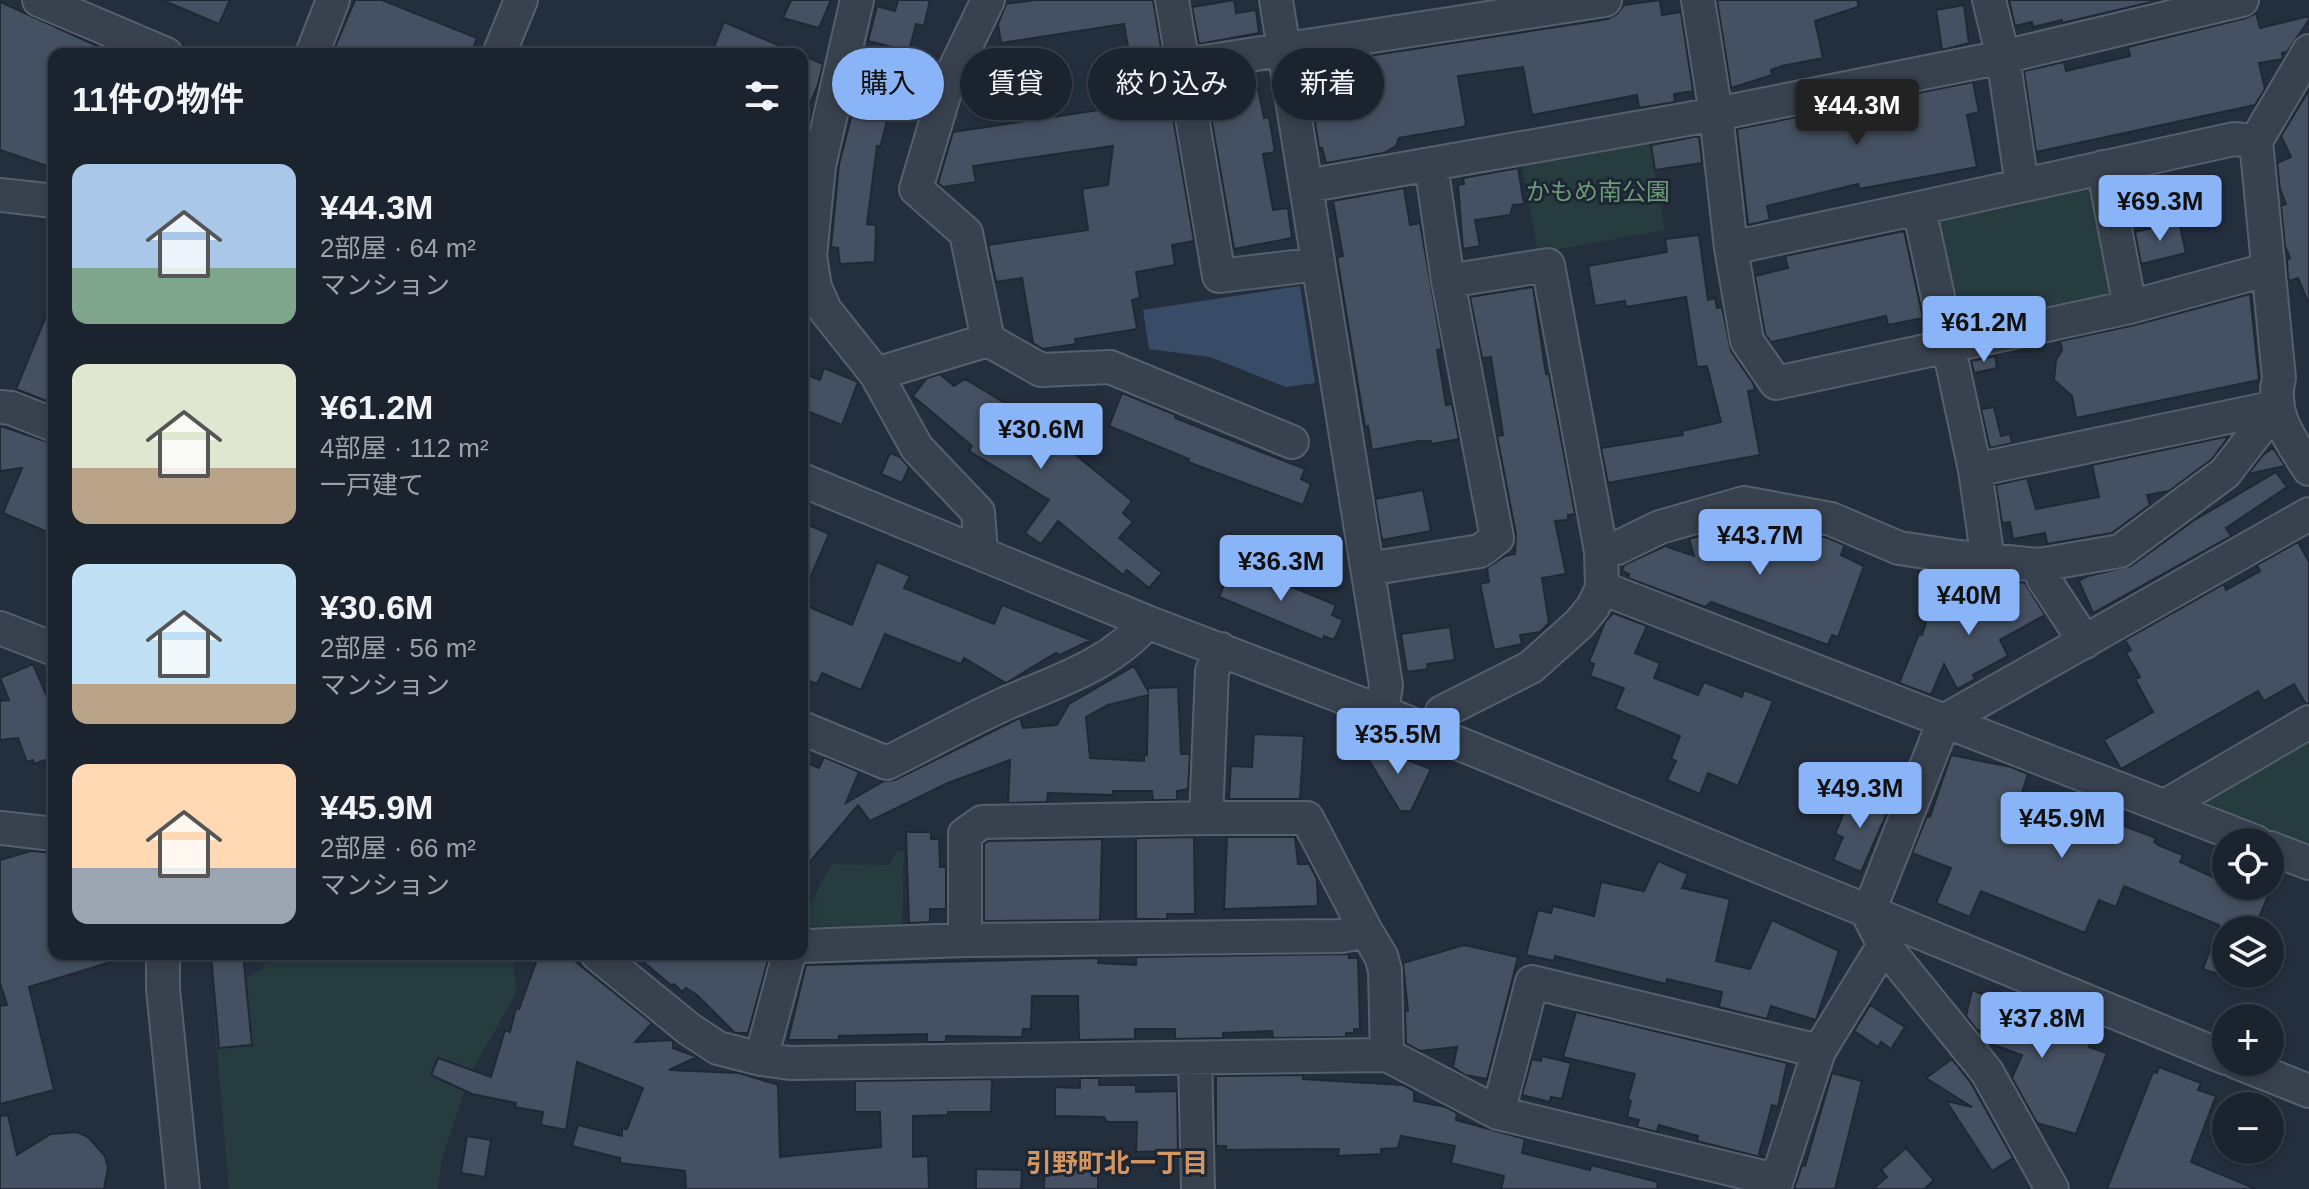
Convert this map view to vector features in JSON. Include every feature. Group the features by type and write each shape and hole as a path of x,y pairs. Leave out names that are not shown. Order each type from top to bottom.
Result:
{"street":[{"path":"39,0 152,48"},
{"path":"314,48 333,0"},
{"path":"501,48 521,0"},
{"path":"857,0 819,166 810,256 815,287 814,309 876,374 917,448 978,512 981,551"},
{"path":"988,0 947,85 916,189 966,233 988,340"},
{"path":"1172,0 1181,48"},
{"path":"1276,0 1283,48"},
{"path":"1309,48 1605,0"},
{"path":"1698,0 1716,114 1731,248 1747,341 1776,383 2130,307 2266,270"},
{"path":"1989,0 2003,57 2022,185"},
{"path":"1306,186 1716,114 2003,57 2242,0"},
{"path":"2309,51 2256,141 2266,270 2279,378 2276,407 2285,430 2309,469"},
{"path":"1193,120 1219,276 1318,264"},
{"path":"1295,120 1386,685 1382,712"},
{"path":"1731,248 2234,139 2256,141"},
{"path":"1368,569 1480,551 1497,538 1448,281 1431,165"},
{"path":"2103,167 2130,307"},
{"path":"0,195 48,200"},
{"path":"1919,208 1946,347 1975,470 1988,560"},
{"path":"1431,733 1442,712 1531,667 1579,624 1593,607 1602,588 1601,551 1548,265 1448,281"},
{"path":"876,374 988,340 1041,370 1110,367 1292,442"},
{"path":"0,407 11,408 48,423"},
{"path":"1975,470 2276,407"},
{"path":"1601,551 1617,548 1660,527 1744,503 1831,519 1899,548 1988,560 2039,565 2120,551 2225,473 2276,407"},
{"path":"808,482 981,551 1147,622 1382,712 1868,914 2212,1052"},
{"path":"2052,1189 1987,1072 1884,945 1868,914 1944,721 2309,514"},
{"path":"2039,565 2043,578 2085,642"},
{"path":"1602,588 2221,828"},
{"path":"808,730 887,763 1009,702 1047,688 1107,656 1131,640 1147,622"},
{"path":"0,628 48,647"},
{"path":"1206,818 1212,671 1221,649"},
{"path":"2165,806 2309,722"},
{"path":"965,940 965,834 982,822 1307,818 1381,956 1385,970 1387,1055"},
{"path":"0,828 48,833"},
{"path":"2284,853 2309,863"},
{"path":"808,946 965,940 1341,936 1366,931"},
{"path":"604,960 689,1029 718,1048 761,1059 790,1063 1387,1055 1498,1113 1775,1185 1819,1051 1884,945"},
{"path":"163,960 163,989 183,1189"},
{"path":"761,1059 787,960"},
{"path":"1498,1113 1532,982 1819,1051"},
{"path":"1195,1058 1198,1189"},
{"path":"2271,1076 2309,1091"}],"green space":[{"name":"かもめ南公園","path":"1648,131 1665,230 1538,253 1520,153"},
{"path":"2101,170 2127,305 1949,343 1923,210"},
{"path":"2309,727 2309,858 2284,848 2284,828 2235,828 2176,804"},
{"path":"897,851 904,851 902,927 808,926 808,908 832,864 890,865"},
{"path":"265,960 513,960 517,992 470,1074 442,1158 438,1189 229,1189 214,1019 225,989 261,970"}],"water":[{"path":"1300,286 1315,383 1286,387 1210,357 1149,349 1143,310"}],"building":[{"path":"162,0 230,0 219,24"},
{"path":"355,0 382,0 477,38 473,48 335,48"},
{"path":"791,0 831,0 819,28 783,18"},
{"path":"898,0 930,0 924,26 916,24 910,48 868,41 877,6 895,11"},
{"path":"1035,0 1153,0 1161,48 1128,48 1124,24 1001,43 998,24 1006,4"},
{"path":"1234,0 1236,13 1256,10 1259,33 1199,44 1192,7"},
{"path":"1660,0 1662,15 1681,12 1693,91 1674,94 1675,102 1639,108 1637,95 1532,115 1523,67 1458,76 1466,124 1463,127 1399,138 1396,146 1384,153 1326,163 1322,148 1319,148 1315,120 1384,120 1384,53 1608,19 1624,5"},
{"path":"1717,0 1858,0 1858,7 1815,21 1823,58 1782,66 1771,70 1772,75 1731,88"},
{"path":"2009,0 2160,0 2033,27 2032,22 2015,26"},
{"path":"0,2 102,48 48,48 47,166 0,150"},
{"path":"1964,5 1969,43 1942,50 1936,10"},
{"path":"2256,13 2260,28 2309,16 2309,20 2287,52 2282,53 2283,59 2259,63 2265,89 2255,105 2036,152 2024,71 2064,62 2066,71 2130,56 2128,47"},
{"path":"724,22 785,48 713,48"},
{"path":"808,58 823,64 808,109"},
{"path":"1256,78 1264,118 1269,117 1275,152 1263,154 1273,210 1288,208 1292,238 1234,249 1212,120 1256,120"},
{"path":"1973,82 1979,112 1967,115 1977,167 1859,189 1858,184 1767,206 1770,220 1748,225 1737,129"},
{"path":"2309,90 2308,302 2298,278 2290,281 2288,278 2287,260 2290,258 2285,246 2281,206 2286,204 2280,189 2277,163 2291,157 2281,136"},
{"path":"1088,112 1088,120 1173,120 1194,241 1172,245 1175,265 1136,272 1140,298 1132,300 1137,329 1075,339 1076,344 1043,349 1033,343 1022,278 996,282 988,245 1088,230 1082,189 1108,185 1113,146 973,166 976,182 943,187 938,183 953,132 1033,120 1072,120 1072,114"},
{"path":"850,120 887,122 880,147 877,146 867,224 876,225 875,262 840,264 838,248 831,247 839,164"},
{"path":"1699,136 1702,163 1655,170 1651,145"},
{"path":"1518,168 1524,204 1513,205 1510,215 1475,220 1480,246 1463,249 1458,185 1464,184 1463,178"},
{"path":"1404,188 1410,225 1420,223 1442,349 1437,350 1446,405 1452,404 1459,439 1432,444 1431,441 1419,441 1372,450 1368,426 1365,427 1337,257 1343,256 1333,201"},
{"path":"2179,222 2186,253 2141,264 2135,232"},
{"path":"1904,231 1923,318 1888,325 1886,316 1771,342 1765,334 1755,276 1788,268 1785,256"},
{"path":"1699,235 1708,300 1715,298 1717,308 1722,307 1731,351 1755,390 1748,391 1760,455 1608,483 1601,448 1683,435 1682,431 1721,422 1707,366 1697,367 1686,297 1626,307 1625,301 1595,306 1588,266 1667,252 1665,239"},
{"path":"1533,287 1546,374 1549,374 1575,514 1568,515 1568,520 1555,521 1566,574 1542,578 1549,623 1540,632 1520,635 1522,644 1494,650 1480,584 1489,582 1487,568 1505,556 1515,554 1516,534 1497,436 1503,435 1491,357 1482,358 1470,297"},
{"path":"2250,294 2259,380 2076,418 2072,396 2054,380 2056,360 2062,350 2060,341 2135,325"},
{"path":"48,311 48,402 16,389"},
{"path":"1995,356 1997,368 1974,373 1971,361"},
{"path":"824,368 858,382 842,425 808,411 808,375 820,380"},
{"path":"940,374 954,386 965,379 1073,444 1071,448 1078,452 1076,455 1132,501 1123,513 1133,522 1119,538 1162,573 1149,588 1127,570 1123,575 1058,521 1041,544 1025,533 1049,500 969,451 972,446 913,396 927,378"},
{"path":"1122,393 1176,415 1175,418 1305,469 1301,479 1311,484 1303,505 1188,462 1189,459 1109,426"},
{"path":"1994,407 2001,436 2010,434 2012,443 1990,448 1981,409"},
{"path":"0,426 48,442 48,532 3,513 22,468 0,471"},
{"path":"2229,436 2212,459 2169,491 2147,495 2150,505 2112,533 2047,544 2045,533 2013,539 2010,522 2002,523 1996,485 2027,478 2036,509 2099,497 2092,465"},
{"path":"2273,448 2285,466 2248,474 2263,455"},
{"path":"890,453 900,457 909,467 902,483 881,474"},
{"path":"2276,472 2287,487 2226,528 2231,536 2093,613 2079,581 2131,566 2193,521"},
{"path":"1423,490 1431,531 1382,540 1375,499"},
{"path":"1745,522 1825,537 1845,545 1841,555 1864,566 1838,637 1832,635 1828,645 1711,602 1705,607 1628,578 1629,574 1622,571 1624,565 1665,546 1694,556 1689,539"},
{"path":"808,525 829,534 808,583"},
{"path":"2298,542 2309,562 2309,703 2306,704 2294,684 2264,701 2258,691 2121,769 2104,740 2153,712 2135,679 2140,677 2126,653 2131,650 2125,640 2224,584 2226,590 2260,571 2257,565"},
{"path":"877,562 910,576 904,588 994,624 1002,605 1091,640 1060,655 1056,653 1006,683 964,658 961,664 885,634 861,690 822,673 817,684 808,680 808,607 852,625"},
{"path":"1233,563 1336,605 1332,615 1343,620 1334,640 1324,636 1323,640 1219,597"},
{"path":"2025,583 2045,615 2000,640 2008,656 1973,675 1975,679 1957,689 1944,664 1931,695 1899,683 1919,634 1922,635 1930,609 1940,612 1980,589 1985,598"},
{"path":"1613,613 1647,626 1635,653 1660,663 1654,678 1698,695 1704,682 1742,697 1744,690 1773,701 1738,786 1708,773 1700,794 1667,780 1676,761 1671,759 1680,736 1615,709 1624,688 1590,676 1594,664 1589,662 1605,622"},
{"path":"1450,627 1455,660 1427,664 1428,669 1407,672 1401,634"},
{"path":"33,664 48,699 48,759 34,764 33,760 27,762 18,738 0,740 0,701 9,700 0,678"},
{"path":"1134,666 1148,691 1148,688 1178,687 1181,754 1190,754 1188,789 1177,791 1177,800 1153,800 1152,791 1113,791 1113,795 1048,793 1047,802 1008,803 1010,760 948,783 870,821 858,805 808,864 808,763 819,768 824,757 859,772 846,803 884,781 895,780 1020,718 1023,728 1057,725 1069,704","holes":["1148,695 1147,755 1144,761 1090,758 1086,717 1108,705"]},
{"path":"1254,734 1304,736 1300,799 1229,799 1231,766 1252,767"},
{"path":"1357,741 1431,769 1411,811 1400,811"},
{"path":"1951,755 2011,767 2028,774 2021,796 2044,806 2038,821 2093,843 2103,818 2156,838 2154,842 2158,845 2183,855 2180,862 2212,877 2212,900 2266,900 2260,916 2212,916 2212,922 2124,886 2116,907 2099,900 2085,933 1981,891 1970,917 1936,903 1951,868 1912,853 1927,816 1930,817"},
{"path":"1852,793 1881,805 1884,798 1892,802 1861,872 1833,860 1843,837 1835,834"},
{"path":"906,832 931,832 931,839 939,839 940,867 946,867 946,909 930,909 930,922 909,923"},
{"path":"1194,837 1195,914 1167,914 1167,919 1136,919 1136,838"},
{"path":"1227,837 1295,837 1298,864 1309,864 1317,879 1318,906 1224,909"},
{"path":"1102,839 1100,920 984,921 984,844 988,841"},
{"path":"31,851 48,852 48,960 118,960 29,987 54,1090 0,1104 0,1006 7,1005 0,983 0,860"},
{"path":"1658,861 1688,874 1682,888 1730,899 1716,961 1750,969 1772,920 1839,951 1816,1020 1771,1006 1767,1019 1719,1007 1722,992 1667,979 1666,984 1555,956 1554,961 1526,955 1538,910 1551,913 1553,906 1594,916 1601,882 1644,891"},
{"path":"2212,944 2212,972 2203,969"},
{"path":"1464,945 1518,957 1487,1079 1465,1075 1453,1067 1457,1047 1420,1051 1406,1043 1405,1011 1408,1011 1403,963"},
{"path":"1349,954 1349,958 1358,958 1360,1029 1346,1033 1346,1037 1273,1038 1272,1031 1223,1033 1223,1038 1175,1039 1175,1029 1135,1029 1135,1039 1079,1040 1078,996 1032,996 1031,1029 1023,1029 1022,1037 946,1036 946,1042 927,1042 927,1034 788,1040 806,965 1099,958 1098,963 1136,965 1136,957"},
{"path":"212,960 244,960 252,1045 219,1048"},
{"path":"537,960 573,960 652,1023 635,1042 673,1040 673,1048 697,1057 669,1070 739,1073 778,1085 780,1157 881,1147 880,1112 855,1112 855,1081 992,1079 991,1112 913,1116 913,1157 928,1156 929,1189 686,1189 685,1171 620,1163 620,1158 572,1146 578,1125 622,1136 622,1128 627,1129 643,1088 577,1062 566,1130 541,1125 543,1112 472,1094 431,1075 438,1058 491,1077 505,1030 510,1032 516,1008 519,1009"},
{"path":"641,960 768,960 748,1033 735,1033 697,995 686,988 682,992 674,984 672,986"},
{"path":"1972,990 2092,1038 2089,1047 2107,1053 2076,1134 2037,1123 2012,1078 2022,1055 1988,1043 1982,1036 1986,1033 1977,1030 1966,1016"},
{"path":"1870,1005 1905,1027 1891,1049 1881,1042 1878,1047 1854,1031"},
{"path":"1576,1012 1787,1063 1778,1107 1772,1105 1759,1154 1764,1158 1697,1141 1698,1136 1659,1125 1657,1132 1637,1127 1639,1120 1627,1117 1635,1074 1563,1057"},
{"path":"1542,1056 1571,1063 1562,1099 1551,1097 1550,1102 1522,1095 1532,1059 1541,1061"},
{"path":"1952,1059 1971,1083 2013,1158 1992,1171 1946,1101 1972,1107 1926,1078"},
{"path":"2159,1067 2201,1083 2198,1090 2212,1095 2212,1107 2191,1162 2256,1189 2107,1189 2153,1072 2157,1073"},
{"path":"1832,1073 1862,1081 1835,1189 1794,1189 1802,1165 1805,1166"},
{"path":"1303,1075 1303,1079 1403,1085 1414,1091 1414,1101 1446,1107 1457,1113 1456,1120 1525,1139 1522,1153 1590,1170 1591,1165 1658,1182 1657,1189 1501,1189 1504,1176 1451,1163 1455,1146 1401,1136 1398,1148 1381,1149 1381,1154 1338,1156 1339,1149 1226,1150 1226,1146 1216,1146 1216,1076"},
{"path":"1080,1078 1099,1078 1099,1085 1136,1085 1136,1092 1177,1091 1178,1151 1136,1152 1137,1122 1107,1122 1104,1117 1055,1116 1055,1087 1080,1088"},
{"path":"8,1115 17,1155 51,1134 77,1132 88,1137 105,1156 108,1168 104,1189 0,1189 0,1116"},
{"path":"467,1136 491,1140 485,1177 461,1173"},
{"path":"1906,1148 1934,1180 1924,1189 1873,1189 1887,1177 1881,1170"},
{"path":"1045,1163 1064,1163 1064,1169 1098,1170 1098,1189 1044,1189"},
{"path":"976,1169 1022,1170 1021,1189 976,1189"}],"district":[{"name":"引野町北一丁目","path":"1117,1163"}]}
